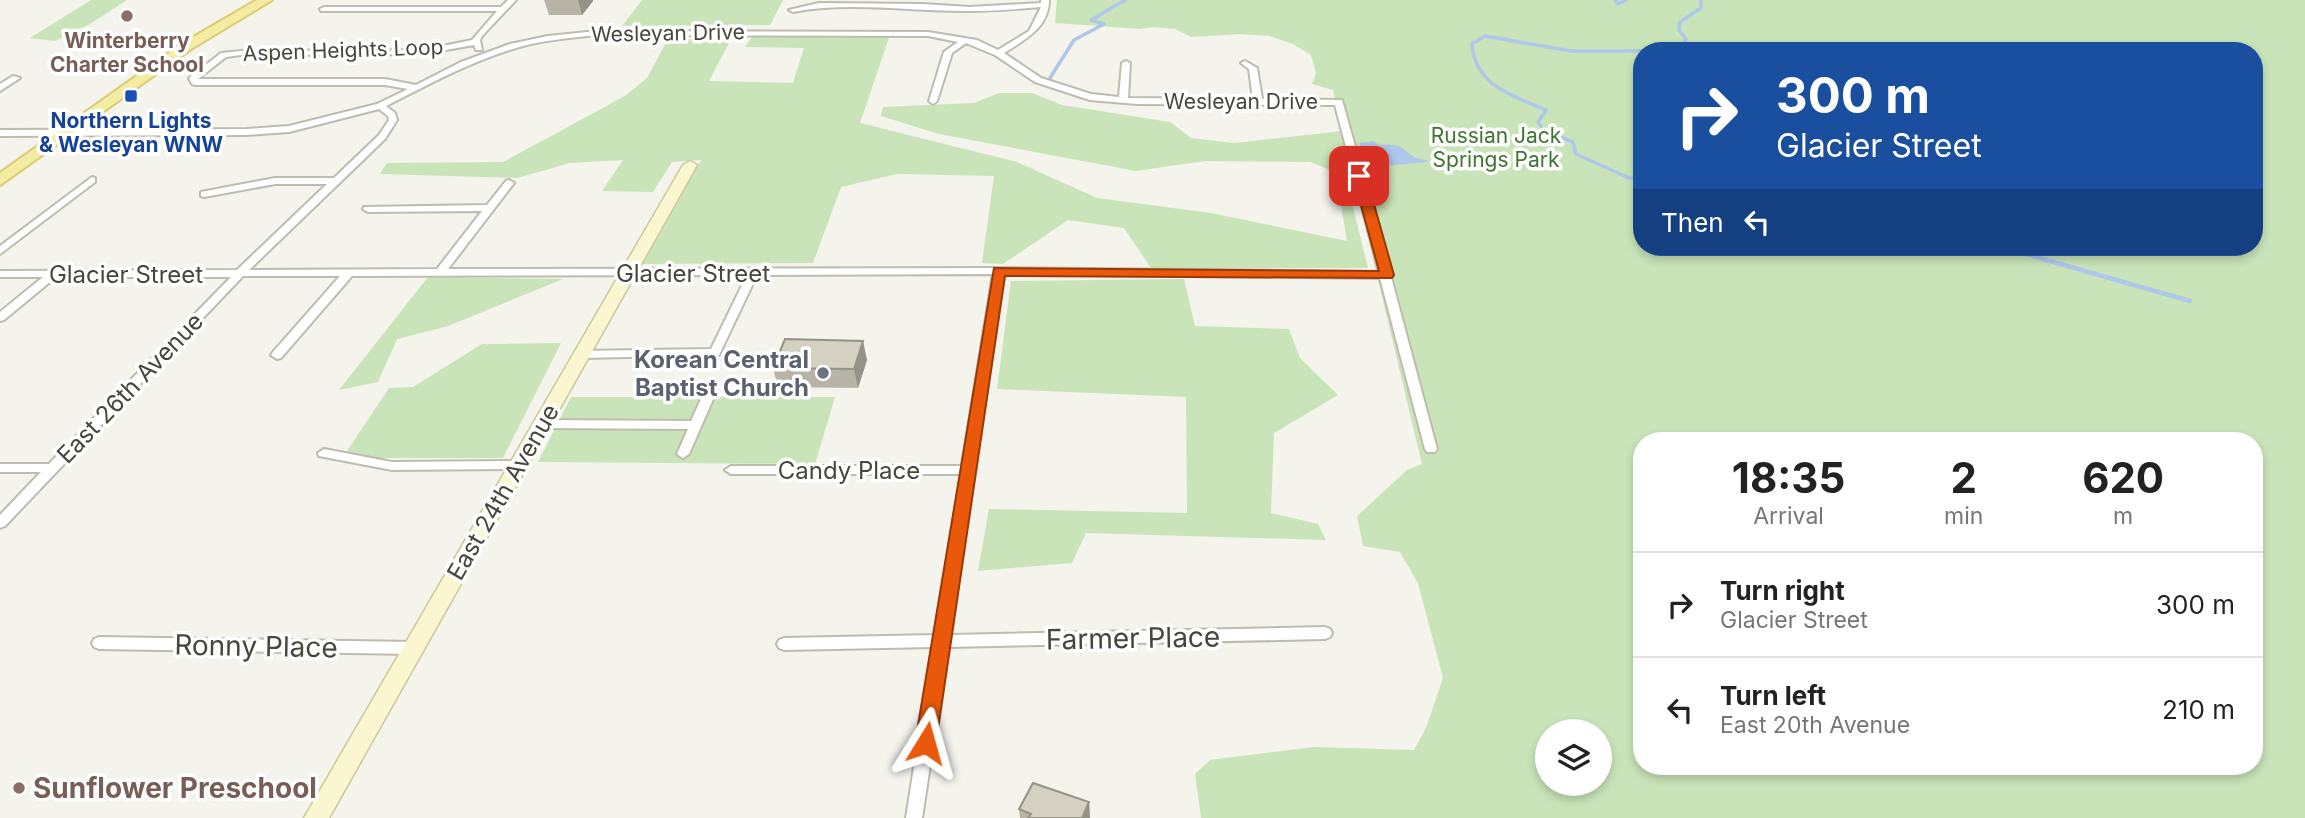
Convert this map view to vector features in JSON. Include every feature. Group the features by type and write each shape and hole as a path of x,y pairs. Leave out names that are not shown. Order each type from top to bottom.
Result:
{"main road":[{"path":"0,167 181,39 250,0"},
{"path":"0,180 187,46 266,0"}],"street":[{"path":"488,54 476,42 479,35 512,0"},
{"path":"793,9 819,5 970,9 1044,3 1045,9 1032,32 998,53"},
{"path":"324,9 503,9"},
{"name":"Wesleyan Drive","path":"0,133 247,132 321,122 380,106 488,54 548,38 597,33 896,32 965,40 998,53 1038,80 1068,92 1123,100 1339,102"},
{"path":"933,100 948,52 965,40"},
{"name":"Aspen Heights Loop","path":"419,88 385,82 195,82 193,78 224,55 423,52 476,42"},
{"path":"1123,100 1126,63"},
{"path":"1245,63 1253,68 1258,101"},
{"path":"0,88 16,78"},
{"path":"1339,102 1431,449"},
{"name":"East 26th Avenue","path":"0,523 240,273 390,128 393,115 380,106"},
{"name":"East 24th Avenue","path":"316,818 690,165"},
{"path":"0,251 92,180"},
{"path":"204,194 275,181 335,181"},
{"path":"441,272 509,183"},
{"path":"368,209 489,208"},
{"path":"914,818 999,271"},
{"name":"Glacier Street","path":"0,274 999,271 1387,275"},
{"path":"582,354 715,353 752,272"},
{"path":"277,355 349,273"},
{"path":"0,318 51,275"},
{"path":"683,454 708,397"},
{"path":"542,424 695,425"},
{"path":"324,453 392,466 518,465"},
{"path":"0,468 53,468"},
{"name":"Candy Place","path":"731,470 968,470"},
{"name":"Farmer Place","path":"941,642 1325,633"},
{"path":"784,644 941,642"},
{"name":"Ronny Place","path":"99,643 413,648"}],"green space":[{"path":"91,0 127,0 90,24 55,41 30,38"},
{"path":"642,0 783,0 770,25 622,26"},
{"name":"Russian Jack Springs Park","path":"1057,0 2305,0 2305,818 1201,818 1195,774 1210,760 1315,747 1414,750 1426,728 1443,678 1418,583 1400,552 1363,546 1357,516 1407,470 1422,464 1354,179 1310,162 1205,161 1136,171 939,134 881,116 883,107 974,103 999,93 1032,93 1062,105 1170,122 1191,138 1234,143 1342,131 1333,90 1312,84 1316,73 1311,55 1293,44 1269,36 1240,34 1191,37 1175,29 1140,29 1055,23"},
{"path":"753,35 890,35 860,123 1017,162 1097,198 1211,213 1347,241 1340,200 1351,199 1368,268 1151,268 1124,228 1068,220 1003,264 982,263 994,176 897,174 841,187 813,263 641,264 701,160 672,162 653,192 602,191 623,160 570,163 517,178 380,174 387,163 503,162 625,96 647,78 668,39 731,39 709,81 793,83 804,48 745,47"},
{"path":"428,277 563,279 448,326 397,339 378,382 339,390"},
{"path":"1184,279 1195,326 1289,329 1300,358 1338,395 1274,433 1271,513 1318,524 1326,540 1086,533 1072,563 978,571 989,509 1187,513 1186,397 997,389 1011,281"},
{"path":"561,343 503,458 366,458 347,451 389,388 413,387 482,344"},
{"path":"571,397 835,397 815,464 538,462"}],"water":[{"path":"1373,141 1379,145 1396,145 1428,162 1362,165 1360,143"}],"building":[{"path":"785,339 863,341 854,369 773,368"},
{"path":"1033,783 1089,802 1082,818 1028,818 1031,814 1019,809"}],"waterway":[{"path":"1050,78 1074,40 1104,24 1091,20 1125,0"},
{"path":"1615,0 1618,4 1626,0"},
{"path":"1685,42 1686,39 1679,30 1680,22 1701,8 1701,0"},
{"path":"1633,51 1571,51 1485,36 1472,44 1474,58 1488,79 1509,94 1546,110 1538,122 1544,131 1573,142 1576,154 1633,178"},
{"path":"2032,256 2190,301"}],"place":[{"name":"Winterberry Charter School","path":"127,16"},
{"name":"Northern Lights & Wesleyan WNW","path":"131,96"},
{"name":"Korean Central Baptist Church","path":"823,373"},
{"name":"Sunflower Preschool","path":"19,788"}],"route":[{"path":"926,743 999,271 1387,275 1359,176"}]}
